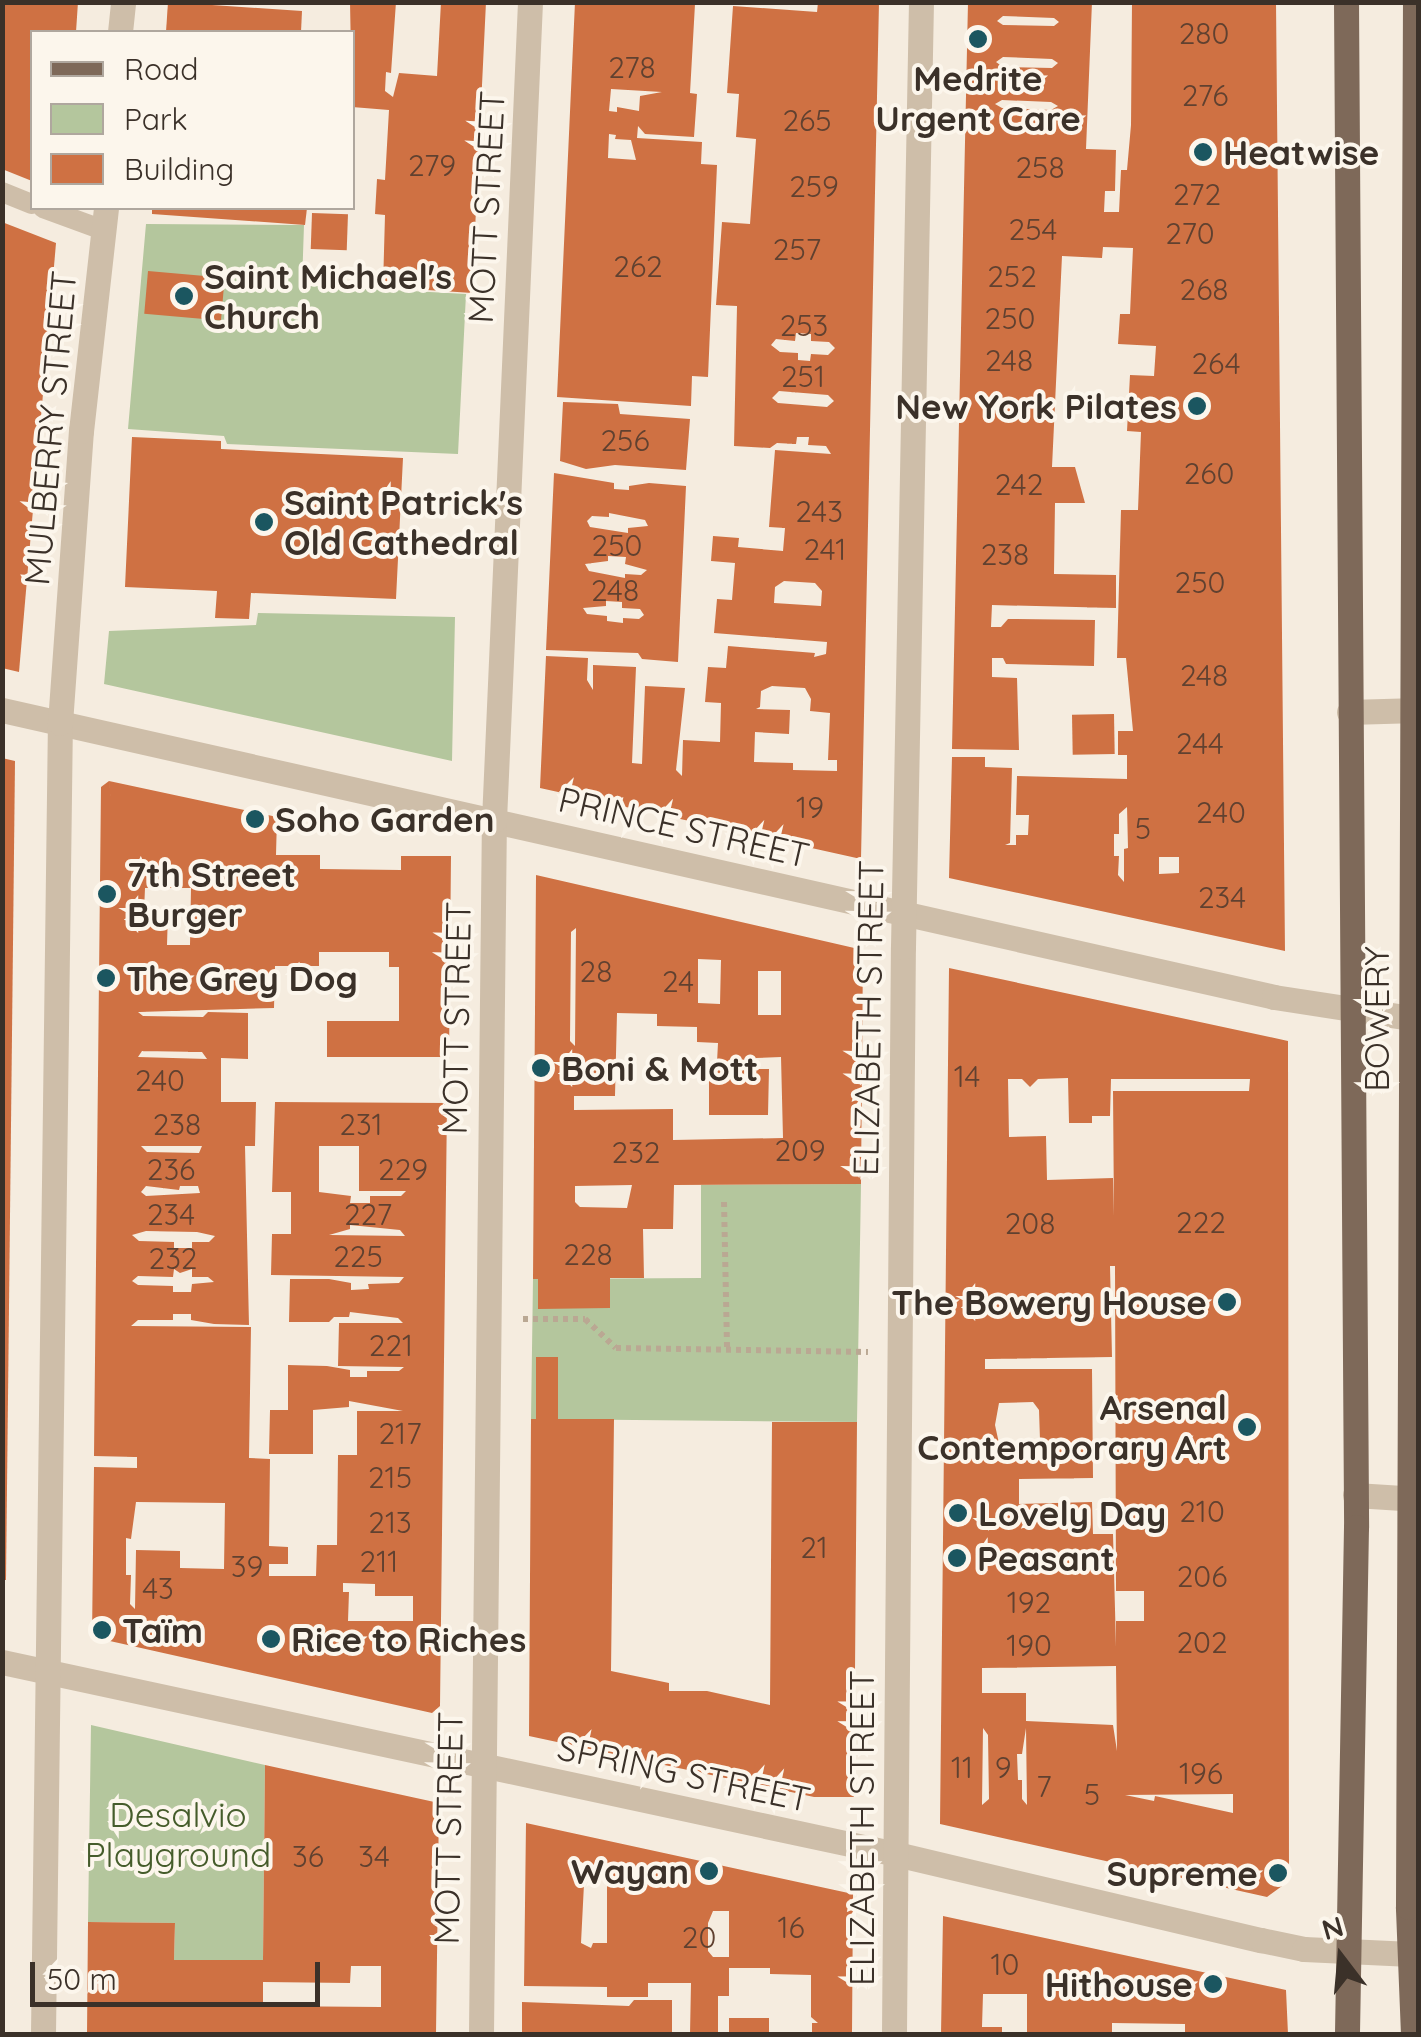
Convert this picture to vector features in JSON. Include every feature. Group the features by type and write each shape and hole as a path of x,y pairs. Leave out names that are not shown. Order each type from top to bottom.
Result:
{"main road":[{"name":"BOWERY","path":"1346,2 1355,1495 1347,2034"},
{"name":"BOWERY","path":"1413,2034 1410,1954 1415,1499 1410,1018 1416,710 1415,2"}],"street":[{"path":"120,30 123,2"},
{"name":"MOTT STREET","path":"481,2034 494,820 530,2"},
{"name":"ELIZABETH STREET","path":"894,2034 904,912 921,2"},
{"name":"MULBERRY STREET","path":"44,2034 60,723 81,431 104,218"},
{"name":"PRINCE STREET","path":"2,710 1274,996 1410,1018"},
{"path":"1349,712 1416,710"},
{"path":"1355,1495 1415,1499"},
{"name":"SPRING STREET","path":"2,1662 896,1854 1262,1940 1348,1952 1410,1954"}],"lane":[{"path":"2,192 30,203"},
{"path":"54,210 104,218"}],"path":[{"path":"724,1202 727,1350"},
{"path":"524,1319 585,1319 616,1348 869,1352"}],"green space":[{"path":"146,224 304,225 302,285 466,294 458,454 227,444 224,436 128,429"},
{"path":"258,613 455,617 452,761 104,684 109,631 256,625"},
{"path":"861,1184 857,1422 531,1419 533,1279 701,1278 701,1185"},
{"name":"Desalvio Playground","path":"91,1725 265,1765 263,1960 174,1960 175,1923 88,1922"}],"building":[{"path":"2,2 78,2 76,30 30,30 30,180 2,169"},
{"path":"168,2 302,11 301,30 166,30"},
{"path":"350,2 396,2 391,73 386,72 385,91 393,97 399,73 437,76 441,2 486,2 472,293 383,287 385,215 375,214 377,179 385,180 389,110 355,107 355,30 351,30"},
{"path":"575,2 695,4 690,93 697,94 694,137 645,134 638,126 637,138 702,142 701,164 717,165 708,377 692,376 691,406 557,397","holes":["611,89 662,92 640,96 639,111 617,107 617,112 609,111","609,134 616,135 615,139 631,140 636,160 608,158"]},
{"path":"818,2 879,2 861,859 540,788 546,656 588,658 587,680 593,690 593,665 636,667 632,763 642,764 645,686 685,688 676,770 682,776 683,740 720,742 721,703 705,702 708,667 726,668 728,646 815,653 814,657 826,654 827,642 714,633 717,599 732,600 735,563 711,561 713,536 739,538 738,547 783,551 785,528 769,527 775,450 831,454 826,446 808,445 809,437 797,437 796,444 777,443 770,448 734,446 737,306 716,305 722,222 750,224 756,139 736,137 739,94 727,93 733,6 817,12","holes":["796,333 811,334 811,341 829,342 835,348 828,355 811,354 810,361 798,360 798,353 780,352 771,345 776,339 795,341","779,391 828,395 834,401 827,407 778,403 772,398","784,581 815,583 822,591 821,606 774,603 775,587","772,686 805,688 811,699 810,711 830,713 828,760 837,760 837,771 793,770 793,763 754,762 755,732 789,734 790,710 756,709 760,707 761,691"]},
{"path":"968,2 1092,2 1086,149 1116,150 1115,191 1105,191 1104,212 1119,212 1121,170 1127,170 1131,125 1132,2 1276,2 1285,951 949,878 952,757 985,757 985,767 1012,768 1010,843 1005,845 1016,845 1016,835 1028,835 1029,815 1016,815 1017,776 1127,779 1127,755 1118,755 1118,731 1133,731 1126,658 1117,658 1121,510 1138,510 1141,432 1127,431 1130,375 1154,376 1156,346 1118,344 1120,314 1130,314 1133,248 1103,247 1102,258 1062,256 1052,467 1075,467 1085,503 1055,503 1054,574 1116,575 1116,608 992,605 991,627 1001,627 1008,619 1095,620 1094,666 1006,664 1003,658 992,658 992,677 1017,678 1019,750 952,749","holes":["1003,16 1054,18 1059,22 1054,26 1003,25 997,21","1003,57 1052,59 1058,63 1052,68 1003,67 996,62","1002,100 1051,102 1058,106 1051,110 1002,108 995,104","1127,807 1124,882 1118,875 1119,856 1114,856 1114,834 1119,834 1119,814","1159,857 1179,857 1179,873 1159,874"]},
{"path":"152,210 307,210 305,225 152,214"},
{"path":"312,213 348,214 347,250 311,249"},
{"path":"2,222 56,243 19,672 2,668"},
{"name":"Saint Michael's Church","path":"148,271 225,278 221,321 144,314"},
{"path":"563,402 618,404 620,414 690,419 686,470 615,465 586,469 560,461"},
{"name":"Saint Patrick's Old Cathedral","path":"132,437 221,441 221,449 403,458 396,599 251,593 249,619 215,618 217,591 125,587"},
{"path":"554,473 614,483 614,489 629,490 629,486 649,483 686,486 678,662 642,659 638,653 546,650","holes":["609,513 645,520 648,526 628,528 628,533 590,527 587,521 592,516 609,517","608,556 626,557 625,564 647,570 641,575 625,574 625,578 589,571 585,564 608,561","606,601 622,602 622,608 640,609 644,615 639,619 623,618 623,623 587,614 583,608 606,606"]},
{"path":"1114,714 1115,754 1073,755 1072,715"},
{"path":"2,758 15,761 6,1580 2,1580"},
{"path":"109,781 277,817 276,855 320,855 320,869 401,870 401,856 451,856 449,1057 327,1057 327,1021 399,1021 399,967 389,967 389,952 319,952 319,966 275,966 274,1008 138,1012 143,1016 203,1017 208,1012 248,1013 248,1059 221,1058 221,1102 256,1102 255,1146 245,1146 249,1325 214,1324 191,1320 191,1314 173,1314 173,1320 138,1320 131,1326 251,1327 249,1458 270,1459 269,1546 288,1547 288,1564 269,1564 269,1576 316,1576 317,1545 337,1545 338,1455 357,1455 357,1411 403,1411 349,1401 349,1407 313,1410 313,1454 269,1454 270,1410 288,1410 288,1365 350,1370 350,1377 367,1377 367,1371 399,1371 404,1367 338,1366 339,1323 403,1323 398,1318 350,1312 349,1317 334,1317 329,1322 289,1322 290,1279 329,1279 351,1283 351,1290 369,1289 368,1284 399,1283 404,1277 271,1275 272,1234 291,1234 291,1192 272,1192 275,1102 447,1103 440,1706 432,1713 92,1637 94,1467 137,1468 137,1457 94,1456 101,787","holes":["145,888 191,888 190,945 167,945 168,912 144,912","142,1051 202,1052 207,1059 138,1057","141,1146 202,1146 199,1153 147,1152","319,1146 359,1146 359,1191 406,1191 401,1196 370,1196 370,1203 350,1203 351,1196 319,1192","146,1186 179,1190 180,1186 198,1186 200,1193 146,1196 141,1192","350,1225 400,1230 405,1236 329,1235 350,1229","146,1231 215,1236 209,1242 192,1242 192,1248 174,1248 174,1242 139,1241 132,1235","174,1269 180,1273 192,1269 192,1277 208,1277 214,1282 192,1284 191,1292 173,1292 173,1286 138,1285 132,1281 138,1276 173,1277","136,1502 225,1503 224,1569 180,1568 180,1551 136,1550 135,1609 130,1604 131,1575 126,1575 126,1538 131,1539","343,1583 375,1584 375,1596 413,1596 413,1621 348,1621 349,1592 343,1592"]},
{"path":"536,875 863,950 861,1184 674,1185 673,1229 643,1229 644,1278 610,1278 610,1308 538,1309 538,1279 533,1279","holes":["576,928 575,1046 570,1041 571,932","698,959 721,960 720,1004 698,1003","758,971 781,971 781,1015 758,1015","617,1013 657,1014 657,1026 697,1027 697,1042 718,1043 717,1062 709,1062 709,1115 768,1115 769,1069 756,1069 756,1058 781,1057 783,1138 673,1140 673,1109 574,1110 574,1096 615,1096","632,1185 627,1208 580,1207 575,1202 575,1186"]},
{"path":"949,968 1288,1041 1289,1881 1267,1897 940,1824","holes":["1068,1078 1069,1123 1092,1123 1092,1116 1110,1116 1111,1079 1250,1079 1249,1091 1113,1091 1114,1216 1113,1178 1047,1180 1046,1136 1009,1137 1008,1079 1022,1079 1030,1087 1038,1079","1110,1266 1115,1266 1116,1591 1144,1591 1144,1621 1116,1621 1116,1647 1113,1534 1093,1534 1092,1502 1019,1504 1019,1479 1093,1478 1092,1369 985,1369 985,1359 1112,1357","1033,1402 1039,1410 1040,1440 1034,1447 1000,1448 995,1425 999,1403","1116,1666 1117,1751 1113,1725 1026,1721 1026,1693 982,1693 982,1668","983,1728 988,1735 989,1799 982,1805","1026,1728 1027,1805 1022,1799 1022,1780 1018,1780 1017,1754 1022,1754","1233,1794 1233,1813 1155,1796 1154,1801 1125,1795"]},
{"path":"536,1357 558,1357 558,1419 614,1419 611,1671 669,1683 669,1691 707,1691 770,1705 772,1422 857,1422 854,1797 814,1797 529,1736 531,1419 536,1419"},
{"path":"265,1765 439,1803 436,2034 87,2034 88,1922 175,1923 174,1960 263,1960","holes":["351,1966 381,1966 381,2007 263,2006 263,1982 350,1983"]},
{"path":"526,1823 853,1894 852,2034 812,2034 812,2023 818,2023 811,2017 811,1975 770,1974 770,1968 729,1968 729,1996 718,1996 718,2034 690,2034 691,1983 648,1983 648,1997 607,1997 607,1987 524,1986","holes":["590,1870 595,1876 607,1876 607,1943 593,1943 591,1948 581,1943 584,1884 580,1877","713,1911 729,1911 729,1957 713,1957 708,1951 708,1923"]},
{"path":"943,1916 1286,1990 1288,2034 1185,2034 1185,2024 1112,2023 1112,2034 1027,2034 1027,1994 983,1994 982,2027 1002,2027 1002,2034 941,2034"},
{"path":"634,2000 672,2000 672,2034 522,2034 522,2002 629,2006"},
{"path":"729,2018 769,2018 769,2034 729,2034"}],"place":[{"name":"Medrite Urgent Care","path":"978,39"},
{"name":"Heatwise","path":"1203,152"},
{"name":"Saint Michael's Church","path":"184,296"},
{"name":"New York Pilates","path":"1197,406"},
{"name":"Saint Patrick's Old Cathedral","path":"264,522"},
{"name":"Soho Garden","path":"255,819"},
{"name":"7th Street Burger","path":"107,894"},
{"name":"The Grey Dog","path":"106,978"},
{"name":"Boni & Mott","path":"541,1068"},
{"name":"The Bowery House","path":"1227,1302"},
{"name":"Arsenal Contemporary Art","path":"1247,1427"},
{"name":"Lovely Day","path":"958,1513"},
{"name":"Peasant","path":"957,1558"},
{"name":"Taïm","path":"102,1630"},
{"name":"Rice to Riches","path":"271,1639"},
{"name":"Wayan","path":"709,1871"},
{"name":"Supreme","path":"1278,1873"},
{"name":"Hithouse","path":"1213,1984"}]}
